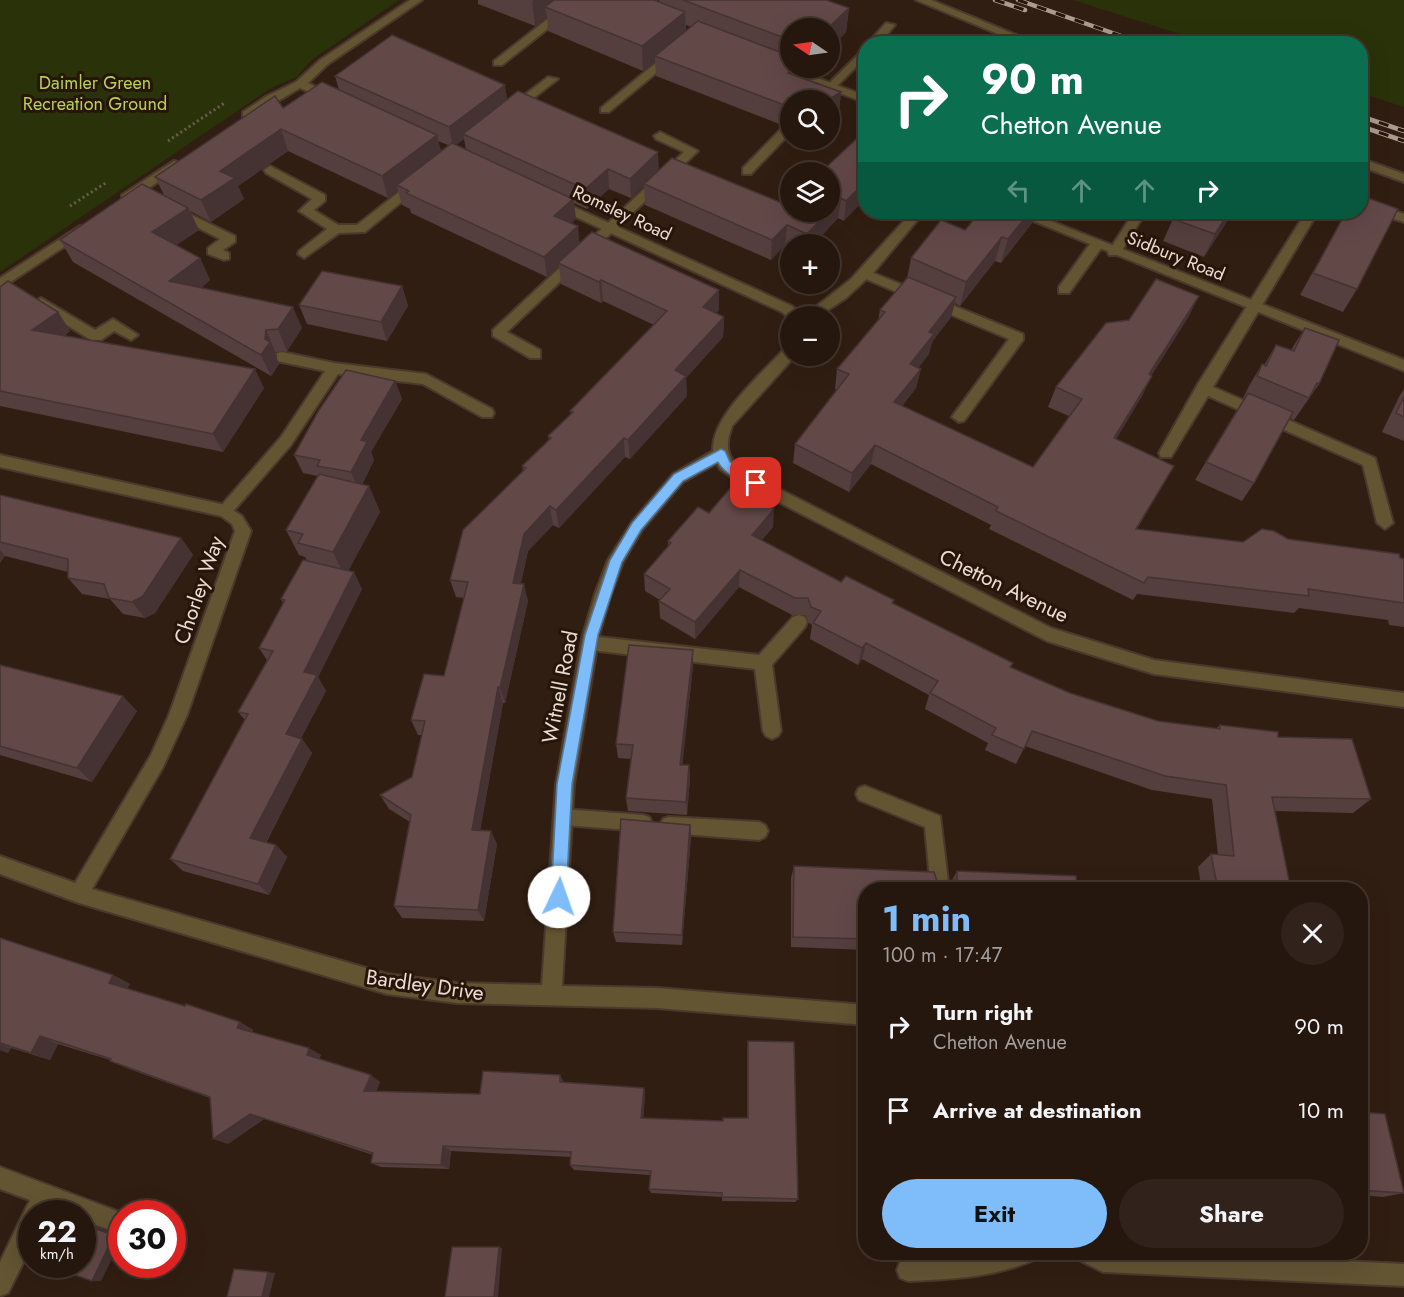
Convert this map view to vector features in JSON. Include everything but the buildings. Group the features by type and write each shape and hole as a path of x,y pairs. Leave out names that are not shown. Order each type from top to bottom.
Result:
{"street":[{"path":"233,125 271,98 300,84 324,62 417,0"},
{"path":"498,63 579,0"},
{"path":"921,0 1013,36"},
{"path":"880,36 890,25"},
{"path":"605,110 678,50"},
{"path":"827,90 858,58"},
{"path":"769,63 858,97"},
{"path":"505,116 552,79"},
{"path":"300,84 341,103"},
{"path":"535,354 498,333 692,151 660,136"},
{"path":"747,171 780,137"},
{"path":"111,208 185,158"},
{"path":"1368,165 1404,178"},
{"path":"270,170 321,198 305,211 336,229 360,230 428,175"},
{"path":"137,191 230,239 213,251 224,256"},
{"name":"Romsley Road","path":"547,199 780,306"},
{"path":"1368,206 1404,218"},
{"path":"828,306 866,274 912,219"},
{"name":"Sidbury Road","path":"1034,219 1404,366"},
{"path":"1114,252 1135,219"},
{"path":"1166,453 1203,388 1307,219"},
{"path":"94,220 2,282 96,337 113,324 131,335"},
{"path":"304,254 336,229"},
{"path":"1064,290 1097,244"},
{"path":"866,274 1018,337 959,417"},
{"path":"282,357 334,368 426,379 487,413"},
{"path":"721,454 720,440 726,424 780,363"},
{"path":"225,511 286,441 334,368"},
{"path":"1203,388 1370,462 1385,523"},
{"name":"Witnell Road","path":"551,997 565,784 590,644 603,594 616,560 637,526 678,478 721,454"},
{"name":"Chetton Avenue","path":"721,454 725,465 737,474 1047,634 1154,667 1404,700"},
{"name":"Chorley Way","path":"0,461 225,511 237,520 243,531 239,550 178,715 157,761 80,894"},
{"path":"772,731 763,663 799,622"},
{"path":"590,644 763,663"},
{"path":"865,794 934,822 939,882"},
{"path":"563,817 759,831"},
{"name":"Bardley Drive","path":"0,865 80,894 387,984 456,993 657,998 858,1014"},
{"path":"0,1178 34,1200"},
{"path":"0,1285 18,1249"},
{"path":"908,1270 982,1267 1008,1260"},
{"path":"1101,1260 1404,1275"}],"path":[{"path":"165,142 233,97"},
{"path":"68,207 107,181"}],"green space":[{"name":"Daimler Green Recreation Ground","path":"0,0 399,0 310,61 297,77 271,88 0,272"},
{"path":"1073,0 1404,0 1404,107 1368,95 1368,36 1186,36"}],"railway":[{"path":"995,0 1025,10"},
{"path":"1018,0 1121,36"},
{"path":"1368,119 1404,131"},
{"path":"1368,129 1404,141"}],"route":[{"path":"559,897 565,784 591,635 616,560 637,526 678,478 721,454 725,465 756,483"}]}
